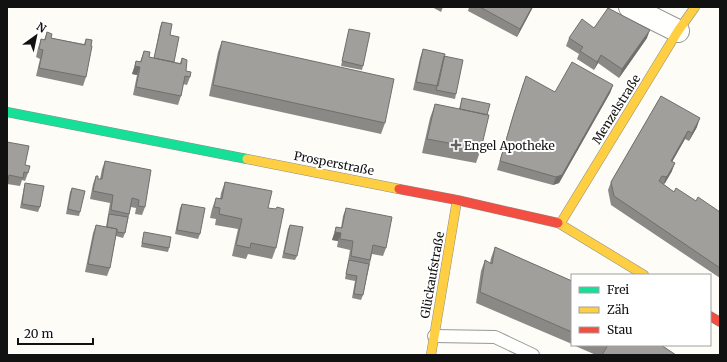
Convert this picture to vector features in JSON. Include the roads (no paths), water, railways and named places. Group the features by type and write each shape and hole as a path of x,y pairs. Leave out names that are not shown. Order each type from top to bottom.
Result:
{"main road":[{"name":"Menzelstraße","path":"560,224 678,31 695,7"},
{"name":"Prosperstraße","path":"7,112 457,200 560,224 642,274"},
{"name":"Glückaufstraße","path":"431,355 457,200"},
{"path":"711,317 720,322"}],"street":[{"path":"630,7 678,31"}],"lane":[{"path":"434,336 494,337 534,355"}],"place":[{"name":"Engel Apotheke","path":"456,145"}]}
